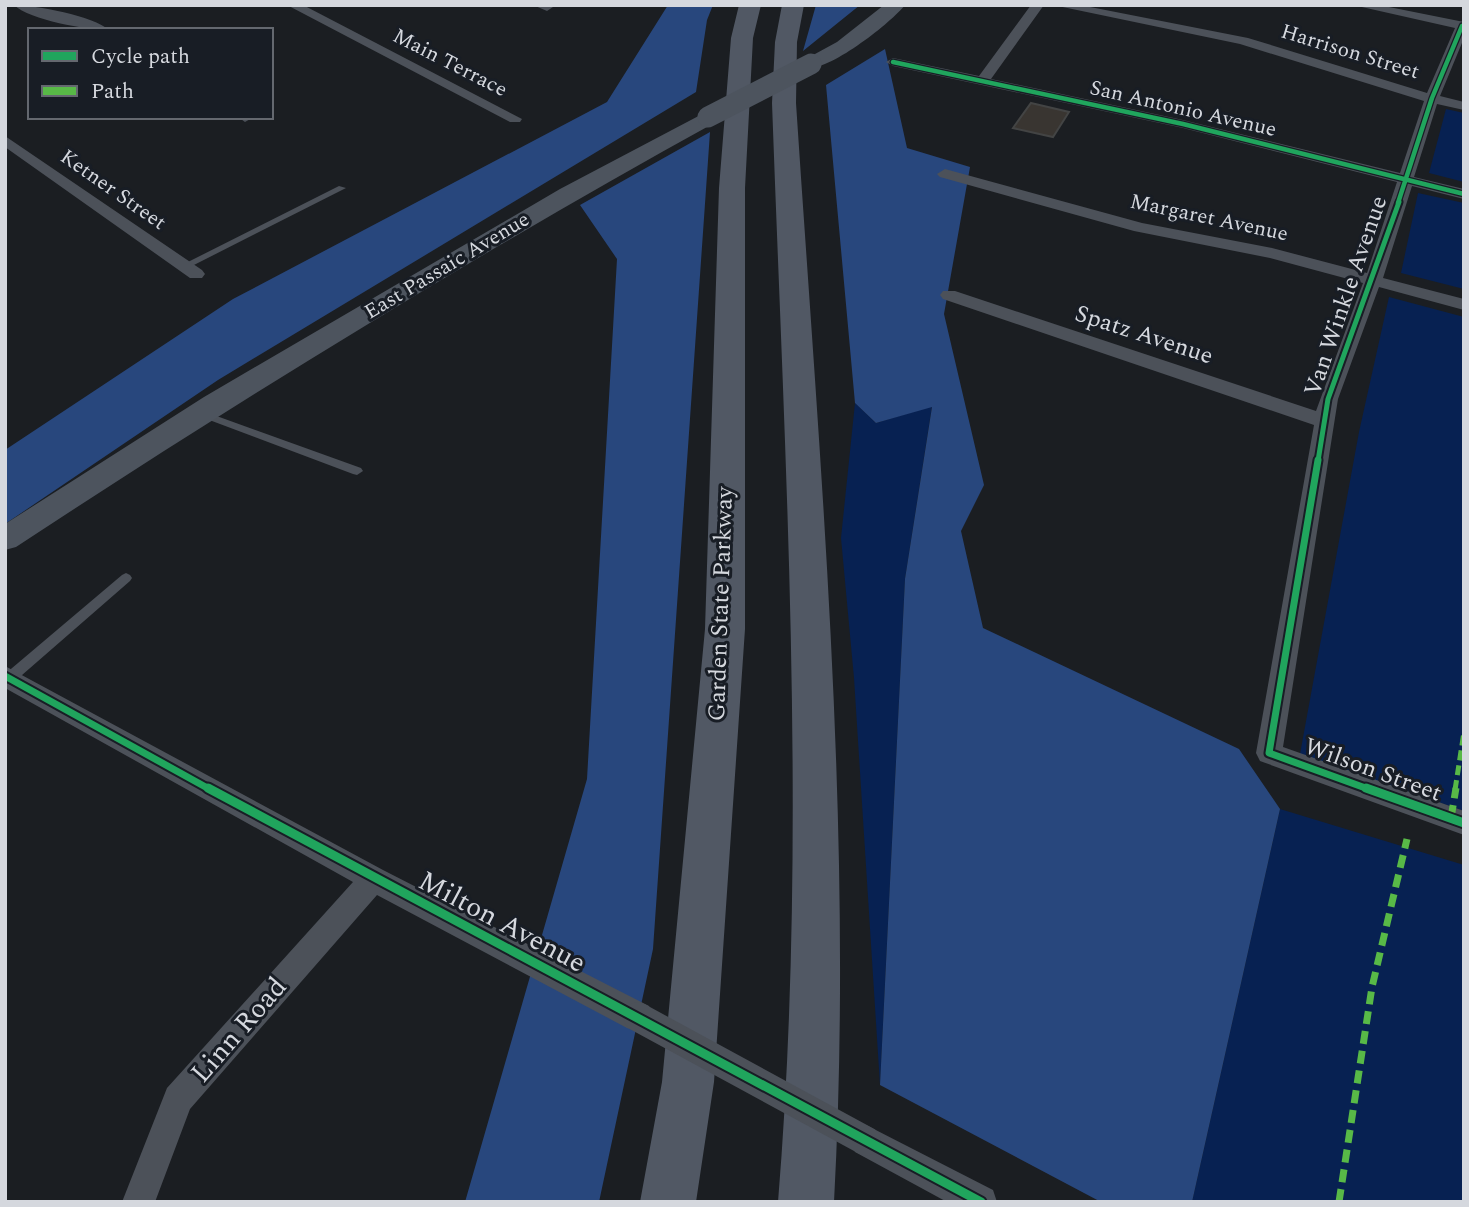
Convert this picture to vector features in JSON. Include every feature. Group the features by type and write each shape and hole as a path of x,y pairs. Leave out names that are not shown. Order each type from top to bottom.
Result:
{"highway":[{"name":"Garden State Parkway","path":"668,1202 688,1082 724,629 733,188 742,38 750,5"},
{"path":"793,5 786,42 784,103 790,259 805,489 816,853 811,1142 806,1202"}],"main road":[{"name":"East Passaic Avenue","path":"5,539 199,413 568,194 861,35 896,5"}],"street":[{"path":"20,5 32,12 89,22 100,28"},
{"name":"Main Terrace","path":"293,5 514,119"},
{"path":"982,81 1038,5"},
{"name":"Harrison Street","path":"1059,5 1243,41 1464,106"},
{"path":"1359,5 1463,26"},
{"name":"Van Winkle Avenue","path":"1269,753 1328,399 1372,281 1432,98 1463,26"},
{"name":"San Antonio Avenue","path":"893,62 1183,124 1464,194"},
{"name":"Ketner Street","path":"5,140 190,270"},
{"name":"Margaret Avenue","path":"945,174 1140,228 1272,253 1464,305"},
{"name":"Spatz Avenue","path":"949,295 1324,421"},
{"name":"Milton Avenue","path":"7,677 373,879 638,1017 981,1202"},
{"name":"Wilson Street","path":"1269,753 1464,823"},
{"name":"Linn Road","path":"138,1202 178,1099 373,879"}],"lane":[{"path":"190,270 342,188"},
{"path":"199,413 358,471"},
{"path":"7,677 126,578"}],"shaded area":[{"path":"668,5 713,5 707,20 696,92 218,380 5,524 5,450 233,299 607,102"},
{"path":"816,5 860,5 803,51"},
{"path":"885,49 907,148 970,167 944,314 984,485 961,531 983,628 1239,749 1280,809 1192,1202 1101,1202 880,1085 905,579 932,407 876,423 855,403 826,85"},
{"path":"1446,109 1464,113 1464,182 1429,173"},
{"path":"710,132 653,949 599,1202 465,1202 587,779 617,259 580,205"},
{"path":"1418,193 1464,203 1464,289 1401,273"},
{"path":"1389,297 1464,317 1464,811 1300,754 1359,432"},
{"path":"855,403 876,423 932,406 905,579 880,1085 854,678 841,538"},
{"path":"1280,809 1464,865 1464,1202 1192,1202"}],"building":[{"path":"1031,103 1069,112 1053,137 1013,128"}],"marked path":[{"path":"1451,818 1464,732"},
{"path":"1339,1202 1372,987 1407,839"}],"cycle path":[{"path":"1462,26 1432,98 1376,272 1328,399 1269,753 1464,823"},
{"path":"893,62 1183,124 1464,194"},
{"path":"5,676 373,879 981,1202"}]}
